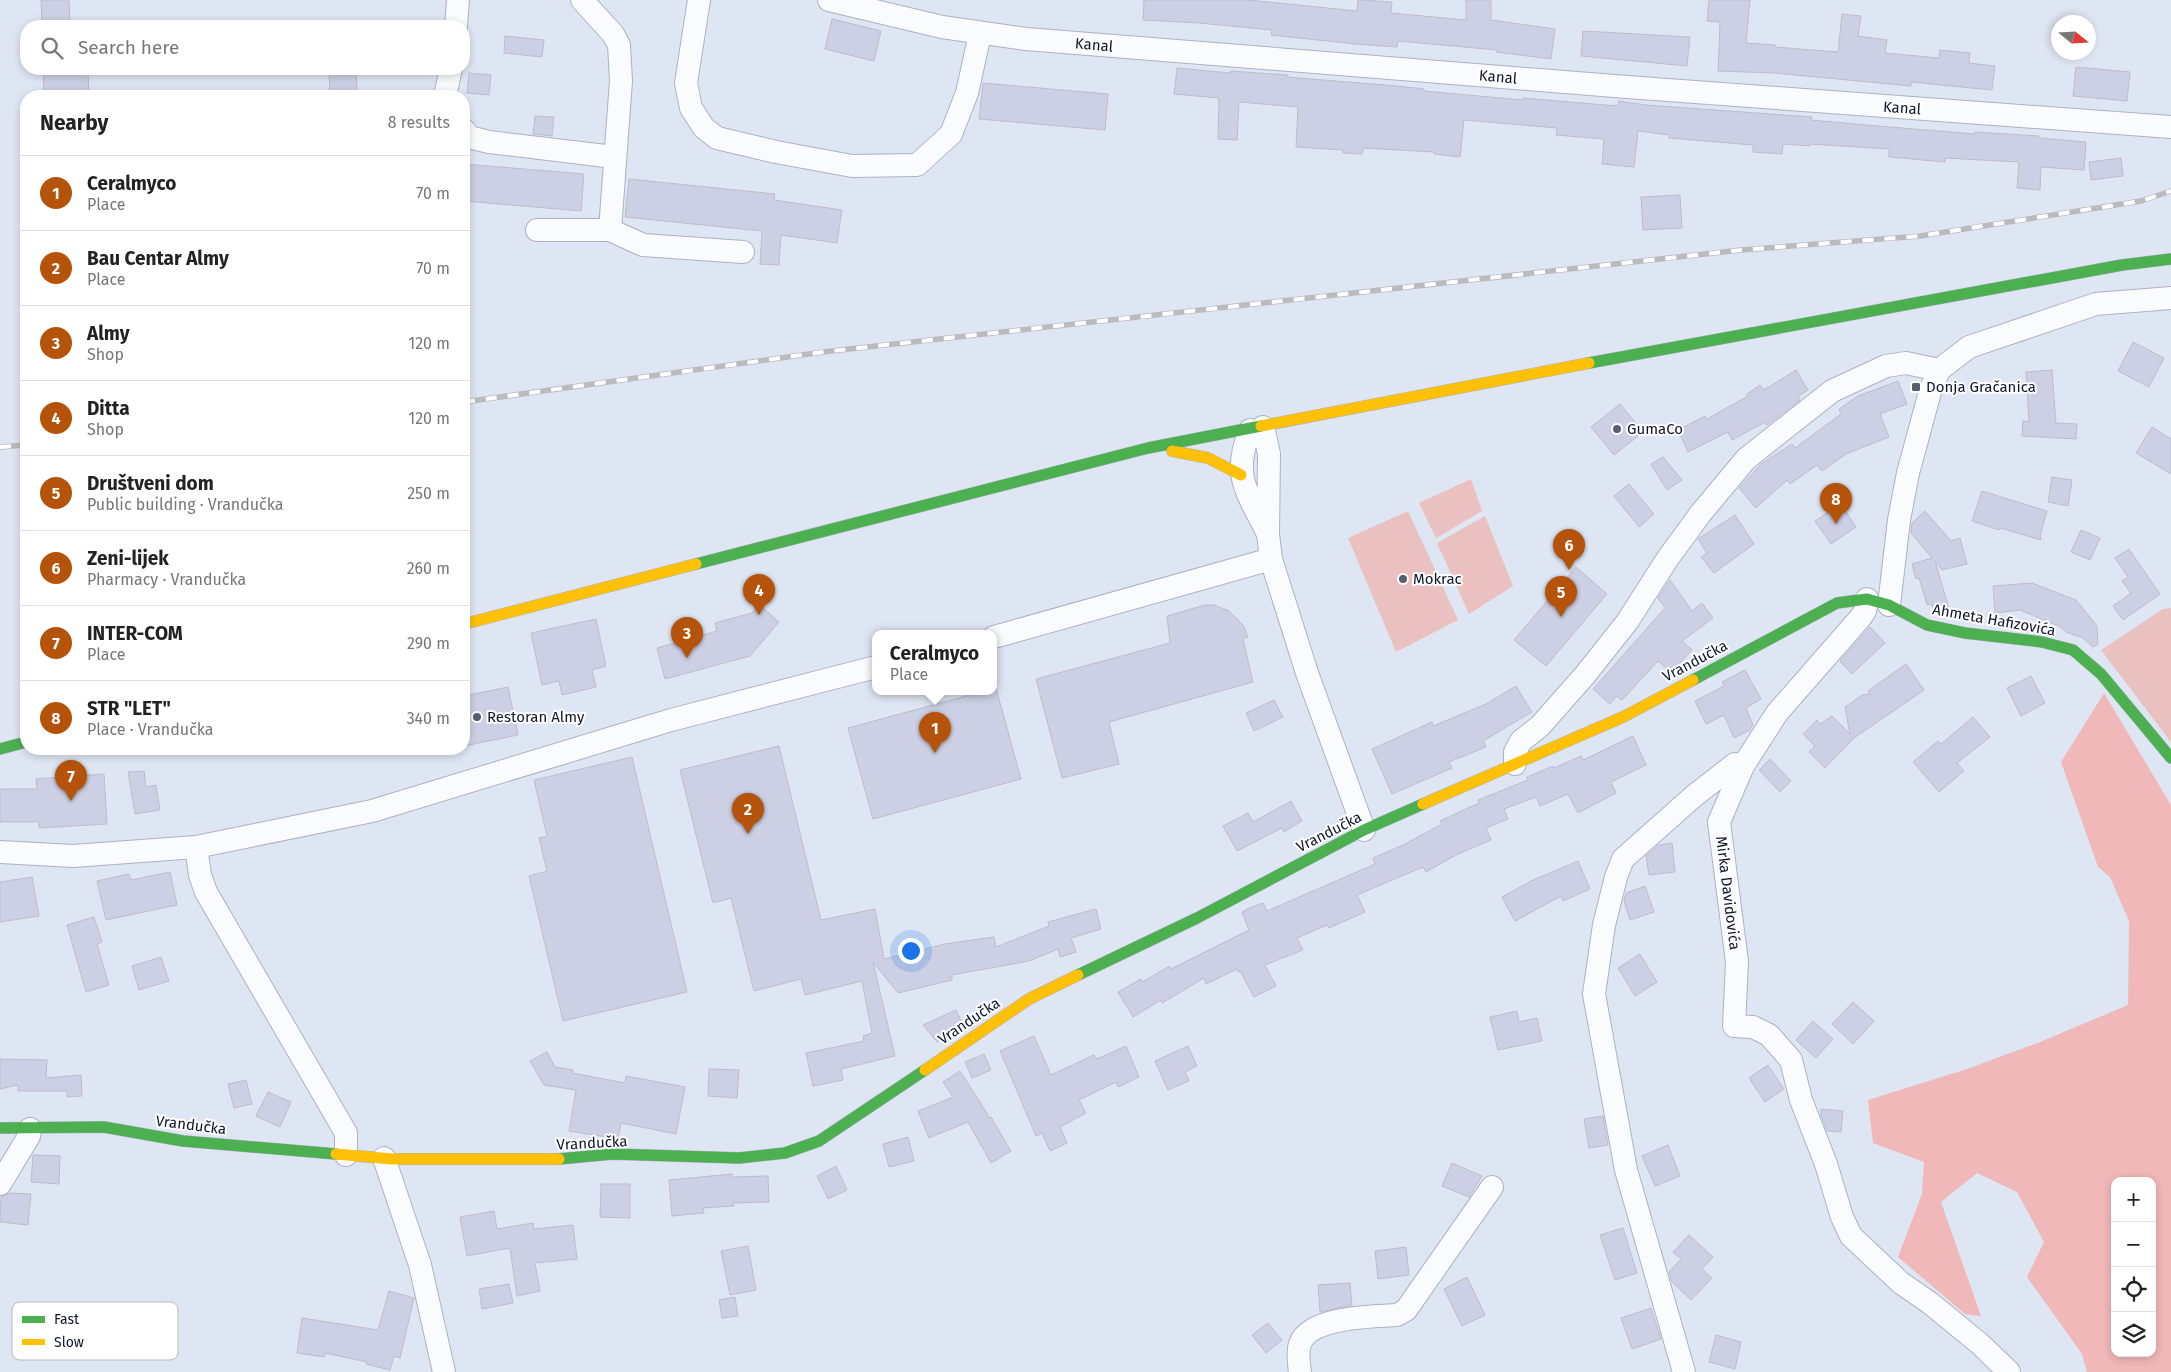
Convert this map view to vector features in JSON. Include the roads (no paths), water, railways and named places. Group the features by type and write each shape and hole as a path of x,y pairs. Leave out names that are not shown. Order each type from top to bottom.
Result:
{"street":[{"path":"456,20 458,0"},
{"path":"582,0 613,34 619,45 621,81 610,230"},
{"path":"699,0 686,83 691,108 704,128 717,138 776,152 852,166 916,165 951,134 967,93 980,34"},
{"name":"Kanal","path":"829,0 942,28 1026,39 1598,85 2171,128"},
{"path":"446,90 449,75"},
{"path":"458,90 459,75"},
{"path":"470,137 489,142 614,157"},
{"path":"537,230 610,230 643,245 743,252"},
{"path":"2122,265 2171,250"},
{"path":"470,622 955,496 1148,448 1449,389 2122,265 2171,259"},
{"path":"1878,602 1899,520 1908,473 1930,392 1939,370 1968,347 2096,304 2171,298"},
{"path":"1515,764 1515,752 1521,741 1540,726 1585,675 1627,622 1668,558 1746,459 1832,391 1850,382 1886,366 1906,363 1939,370"},
{"path":"1256,428 1243,448 1240,463 1241,475 1248,494 1268,534"},
{"path":"1256,428 1269,454 1268,534 1272,559 1307,673 1364,830"},
{"path":"1148,448 1208,457 1224,463 1241,475"},
{"path":"997,636 1272,559"},
{"name":"Ahmeta Hafizovića","path":"1878,602 1927,626 1965,633 2042,642 2073,650 2101,674 2171,758"},
{"name":"Vrandučka","path":"0,1128 104,1127 183,1141 384,1158 547,1160 612,1154 730,1158 784,1153 819,1141 1028,999 1197,918 1364,830 1623,717 1836,603 1878,602"},
{"name":"Mirka Davidovića","path":"1878,602 1865,611 1777,713 1744,766 1719,822 1737,962 1734,1026 1753,1027 1769,1035 1791,1060 1801,1100 1826,1164 1842,1217 1851,1236 1901,1283 1951,1320 2009,1372"},
{"path":"0,852 73,856 196,847 372,811 671,720 872,668"},
{"path":"0,749 20,744"},
{"path":"1684,1372 1626,1170 1594,994 1604,925 1616,877 1624,859 1687,802 1735,764 1744,766"},
{"path":"196,847 200,874 206,892 346,1132 346,1155"},
{"path":"0,1184 29,1136 30,1129"},
{"path":"384,1158 420,1265 444,1372"},
{"path":"1300,1372 1300,1345 1311,1330 1330,1322 1397,1314 1406,1310 1492,1186"}],"railway":[{"path":"470,401 831,351 1741,250 1920,236 2141,201 2171,191"},
{"path":"0,447 20,445"}],"place":[{"name":"Donja Gračanica","path":"1916,387"},
{"name":"GumaCo","path":"1617,429"},
{"name":"STR \"LET\"","path":"1836,524"},
{"name":"Zeni-lijek","path":"1569,570"},
{"name":"Mokrac","path":"1403,579"},
{"name":"Ditta","path":"759,615"},
{"name":"Društveni dom","path":"1561,617"},
{"name":"Almy","path":"687,658"},
{"name":"Restoran Almy","path":"477,717"},
{"name":"Ceralmyco","path":"935,753"},
{"name":"INTER-COM","path":"71,801"},
{"name":"Bau Centar Almy","path":"748,834"}]}
